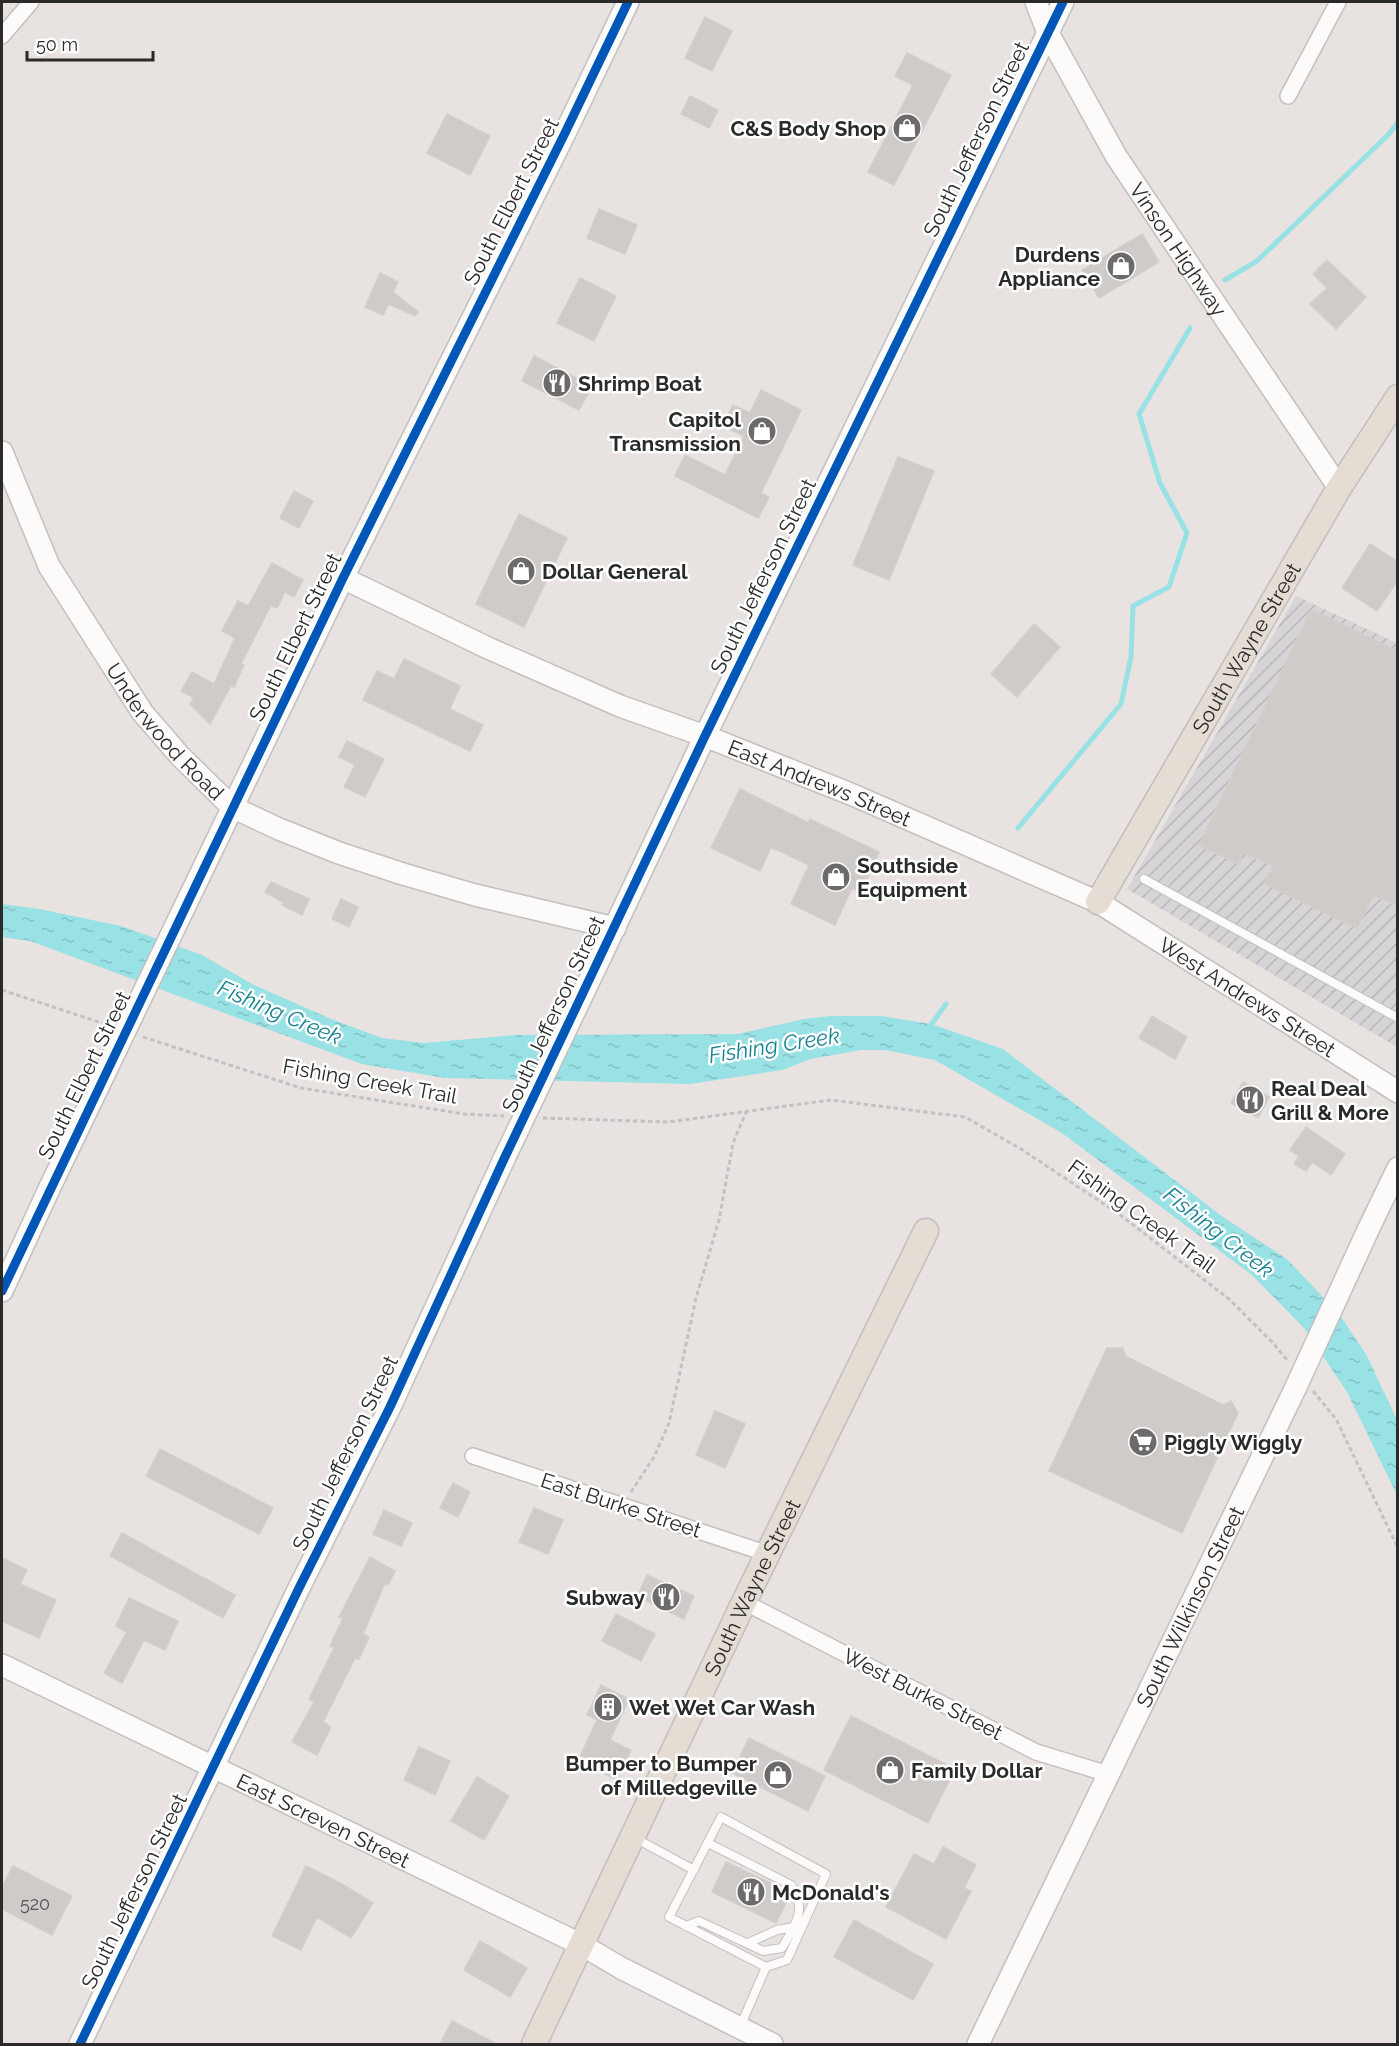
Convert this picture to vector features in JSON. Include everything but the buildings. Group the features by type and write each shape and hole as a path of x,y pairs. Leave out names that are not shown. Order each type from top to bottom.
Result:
{"main road":[{"name":"South Wayne Street","path":"1098,902 1339,488 1398,397"},
{"name":"South Wayne Street","path":"534,2044 744,1602 927,1231"}],"street":[{"path":"2,36 31,2"},
{"name":"South Elbert Street","path":"2,1291 343,578 628,2"},
{"name":"Vinson Highway","path":"1036,2 1048,33 1116,156 1339,488"},
{"name":"South Jefferson Street","path":"80,2044 299,1588 390,1407 504,1159 705,736 1063,2"},
{"path":"1288,96 1338,2"},
{"name":"Underwood Road","path":"2,452 49,566 142,712 180,756 232,807 329,849 392,870 475,895 615,928"},
{"name":"East Andrews Street","path":"343,578 488,648 620,706 705,736 854,795 1098,902"},
{"name":"West Andrews Street","path":"1098,902 1398,1092"},
{"name":"South Wilkinson Street","path":"978,2044 1299,1381 1398,1168"},
{"name":"East Burke Street","path":"473,1456 768,1554"},
{"name":"West Burke Street","path":"744,1602 1036,1752 1108,1774"},
{"name":"East Screven Street","path":"2,1665 582,1945 621,1968 772,2044"}],"lane":[{"path":"1144,879 1398,1018"},
{"path":"721,1817 826,1874 787,1960 766,1966 669,1917 708,1843 721,1817"},
{"path":"633,1837 694,1870"},
{"path":"686,1926 699,1921 763,1951 782,1948 801,1909 797,1893 791,1885 708,1843"},
{"path":"748,1943 777,1930 794,1927"},
{"path":"740,2028 766,1966"}],"path":[{"path":"2,990 109,1025"},
{"path":"624,1506 636,1481 654,1457 669,1423 696,1298 719,1220 733,1143 746,1112"}],"shaded area":[{"path":"1296,596 1397,643 1397,1047 1127,889"}],"water":[{"name":"Fishing Creek","path":"2,904 39,909 121,926 202,955 252,984 331,1019 382,1038 424,1043 517,1035 738,1034 804,1019 831,1016 881,1016 931,1024 1003,1049 1223,1217 1287,1259 1339,1314 1367,1356 1397,1420 1397,1495 1347,1392 1305,1329 1252,1275 1062,1133 935,1060 886,1050 861,1050 811,1059 782,1070 690,1084 445,1078 362,1064 30,941 2,937"}],"waterway":[{"path":"1225,280 1257,261 1389,134 1398,122"},
{"path":"1018,828 1121,704 1131,657 1133,606 1169,587 1187,533 1160,483 1139,414 1190,328"},
{"path":"928,1029 946,1004"}],"cycle path":[{"path":"2,1291 343,578 628,2"},
{"path":"80,2044 299,1588 390,1407 504,1159 705,736 1063,2"}],"place":[{"name":"C&S Body Shop","path":"907,128"},
{"name":"Durdens Appliance","path":"1121,266"},
{"name":"Shrimp Boat","path":"557,383"},
{"name":"Capitol Transmission","path":"762,431"},
{"name":"Dollar General","path":"521,571"},
{"name":"Southside Equipment","path":"836,877"},
{"name":"Real Deal Grill & More","path":"1250,1100"},
{"name":"Piggly Wiggly","path":"1143,1442"},
{"name":"Subway","path":"666,1597"},
{"name":"Wet Wet Car Wash","path":"608,1707"},
{"name":"Family Dollar","path":"890,1770"},
{"name":"Bumper to Bumper of Milledgeville","path":"778,1775"},
{"name":"McDonald's","path":"751,1892"}]}
